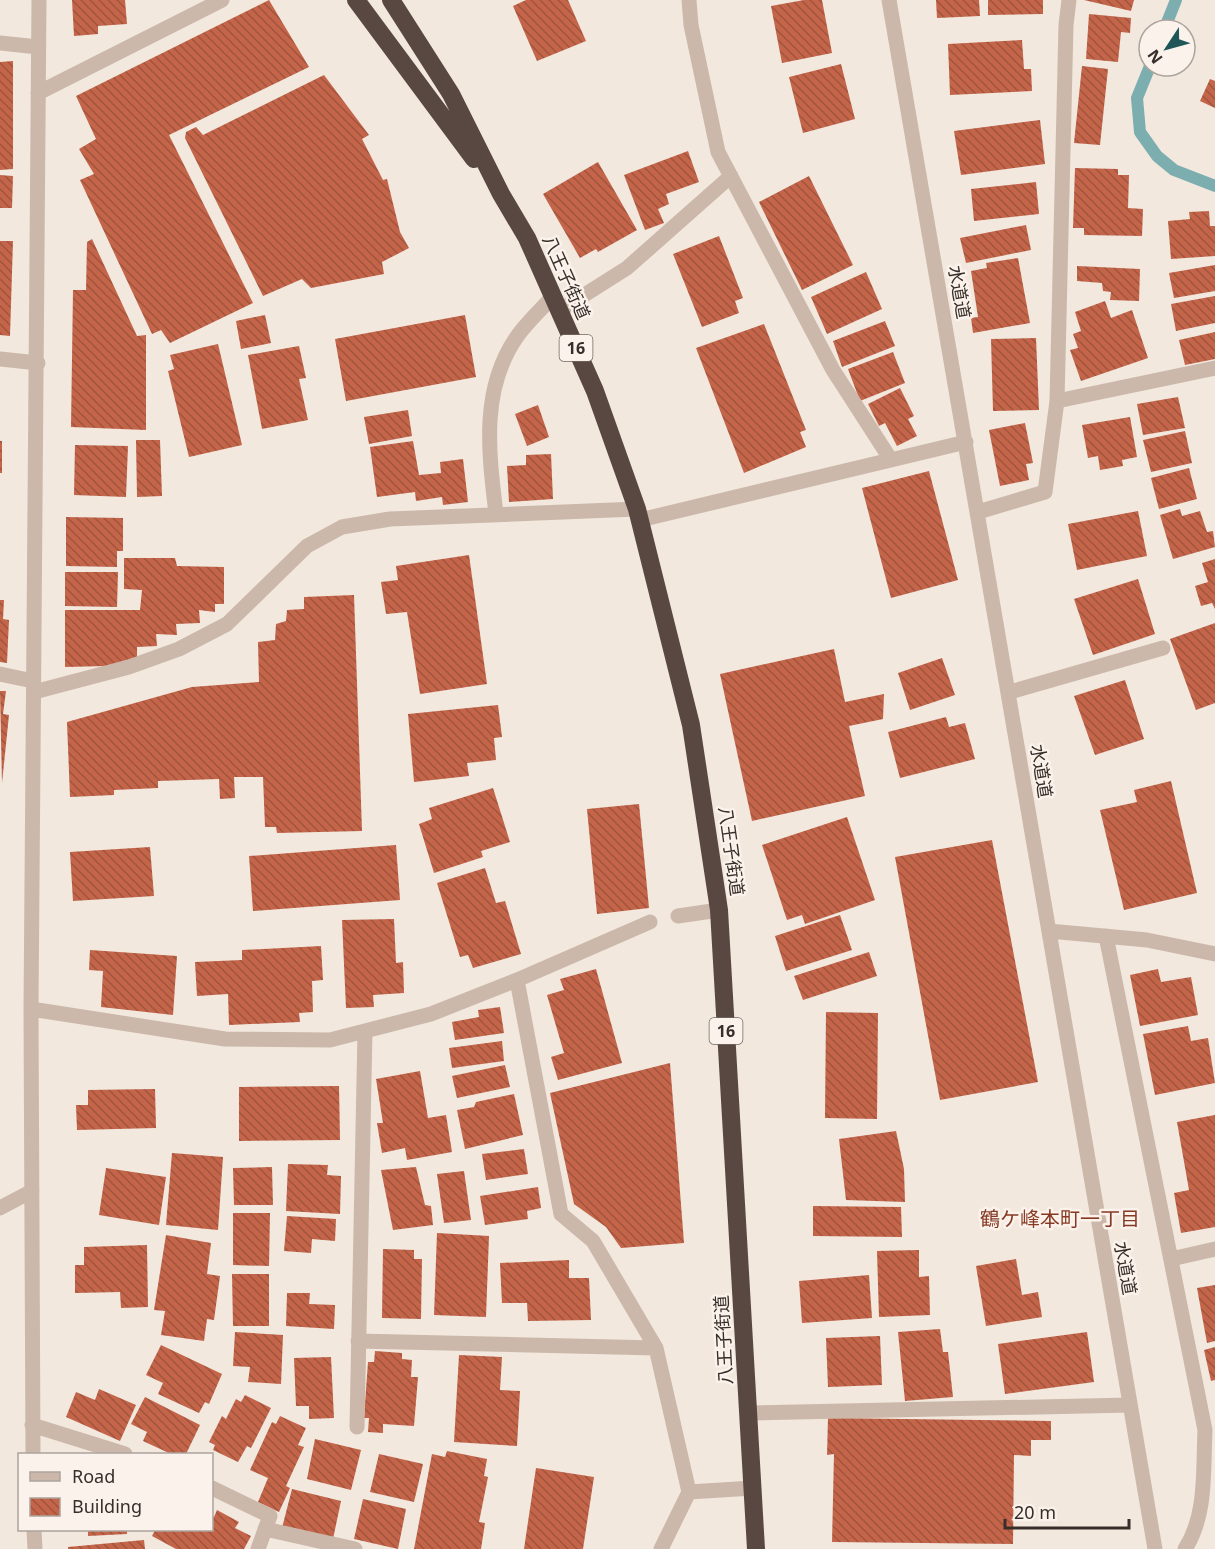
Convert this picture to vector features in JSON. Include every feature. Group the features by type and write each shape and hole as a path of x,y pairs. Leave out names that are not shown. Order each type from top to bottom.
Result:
{"highway":[{"name":"八王子街道","path":"356,0 501,194"},
{"name":"八王子街道","path":"391,0 451,94 501,194 527,238 595,391 639,515 691,724 719,910 756,1549"}],"street":[{"path":"33,1453 31,1009 38,363 39,0"},
{"path":"38,93 222,0"},
{"path":"689,0 691,25 718,152 833,370 891,460"},
{"name":"水道道","path":"889,0 1010,692 1155,1549"},
{"path":"978,512 1045,492 1057,401 1066,25 1069,0"},
{"path":"0,43 38,47"},
{"path":"496,514 490,460 489,411 497,372 516,338 556,303 627,268 731,176"},
{"path":"0,359 38,363"},
{"path":"1057,401 1215,368"},
{"path":"0,674 33,686 129,667 179,649 227,624 307,546 342,527 390,519 496,514 639,515 966,442"},
{"path":"1010,692 1163,648"},
{"path":"678,916 719,910"},
{"path":"31,1009 225,1039 330,1041 431,1014 518,980 650,922"},
{"path":"1049,931 1147,940 1215,954"},
{"path":"1106,936 1171,1258 1210,1437 1203,1497 1192,1537 1185,1549"},
{"path":"518,980 561,1214 593,1241 656,1348 689,1492 661,1549"},
{"path":"357,1427 365,1031"},
{"path":"0,1208 32,1191"},
{"path":"1171,1258 1215,1249"},
{"path":"358,1341 656,1348"},
{"path":"749,1413 1130,1405"},
{"path":"32,1425 119,1453"},
{"path":"213,1488 270,1516 258,1549"},
{"path":"689,1492 753,1488"},
{"path":"266,1529 355,1549"},
{"path":"34,1531 35,1549"}],"building":[{"path":"72,0 125,0 127,24 98,26 98,34 74,36"},
{"path":"269,0 309,67 169,135 253,303 170,343 161,330 152,334 80,180 94,174 79,149 96,139 76,96"},
{"path":"526,0 568,0 586,41 537,61 513,6"},
{"path":"804,0 822,0 832,53 782,63 771,6"},
{"path":"936,0 979,0 980,16 937,18"},
{"path":"988,0 1043,0 1043,14 988,15"},
{"path":"1084,0 1134,0 1131,11"},
{"path":"1089,14 1131,18 1130,33 1121,32 1118,62 1086,59"},
{"path":"1022,40 1024,69 1031,69 1032,91 950,95 948,44"},
{"path":"13,61 13,169 0,170 0,62"},
{"path":"841,64 855,119 803,133 789,77"},
{"path":"1082,66 1108,69 1100,145 1074,143"},
{"path":"324,75 369,135 362,139 383,180 387,179 400,232 409,248 382,262 384,274 311,288 302,279 263,296 185,138 186,132 196,127 203,135"},
{"path":"1210,79 1215,81 1215,108 1200,101"},
{"path":"1040,120 1045,164 961,175 954,131"},
{"path":"688,151 699,182 666,194 669,204 658,209 664,223 645,230 624,175"},
{"path":"598,162 637,230 598,252 596,249 580,258 543,194"},
{"path":"1075,168 1118,169 1118,175 1129,175 1128,208 1143,209 1142,236 1084,235 1084,228 1073,228"},
{"path":"0,175 13,176 12,208 0,208"},
{"path":"809,176 853,265 802,290 759,202"},
{"path":"1036,182 1039,214 974,221 971,189"},
{"path":"1209,211 1210,226 1215,226 1215,256 1171,259 1168,221 1190,219 1189,212"},
{"path":"1026,225 1031,250 966,263 960,238"},
{"path":"719,236 743,298 735,301 739,313 702,327 673,254"},
{"path":"92,239 137,336 146,335 146,430 71,427 73,290 86,290 87,242"},
{"path":"0,241 13,241 10,336 0,335"},
{"path":"1018,258 1030,323 973,333 971,318 978,317 971,271 987,268 986,263"},
{"path":"1215,265 1215,291 1174,298 1169,273"},
{"path":"1077,266 1140,269 1139,301 1110,300 1111,292 1103,291 1102,283 1077,281"},
{"path":"866,272 882,309 827,334 811,297"},
{"path":"1215,296 1215,323 1176,331 1171,304"},
{"path":"1105,301 1111,318 1132,310 1148,358 1081,381 1070,350 1078,348 1073,334 1081,331 1075,312"},
{"path":"265,315 271,343 241,349 236,321"},
{"path":"465,315 476,377 346,401 335,339"},
{"path":"885,321 895,346 842,367 833,341"},
{"path":"764,324 806,430 800,432 806,447 744,473 696,348"},
{"path":"1215,332 1215,359 1185,365 1179,340"},
{"path":"1036,338 1039,410 993,411 991,339"},
{"path":"218,344 242,445 189,457 168,371 174,369 170,355"},
{"path":"299,346 306,378 299,379 308,420 262,429 248,355"},
{"path":"893,352 905,383 860,401 848,369"},
{"path":"900,388 914,416 908,419 917,436 897,446 885,423 879,426 868,404"},
{"path":"1178,397 1185,428 1143,435 1137,404"},
{"path":"538,405 549,437 527,446 515,414"},
{"path":"408,410 412,436 369,444 364,417"},
{"path":"1130,417 1137,457 1122,460 1123,466 1100,470 1098,456 1088,458 1082,425"},
{"path":"1025,423 1033,463 1026,464 1029,480 1000,486 989,430"},
{"path":"1185,431 1192,463 1151,472 1143,440"},
{"path":"136,440 160,440 162,496 137,497"},
{"path":"0,441 2,441 2,473 0,473"},
{"path":"413,441 419,475 441,473 440,462 463,459 468,502 443,505 442,497 416,501 415,492 377,497 370,447"},
{"path":"75,445 128,446 126,497 74,495"},
{"path":"551,454 553,499 509,502 507,466 526,465 526,455"},
{"path":"1189,468 1197,499 1159,509 1151,478"},
{"path":"929,471 958,580 891,598 862,488"},
{"path":"1180,509 1182,516 1200,511 1207,532 1213,531 1215,547 1173,559 1160,515"},
{"path":"1138,511 1147,556 1077,570 1068,524"},
{"path":"66,517 123,518 123,551 117,551 117,567 66,566"},
{"path":"469,555 487,684 420,694 407,612 386,614 381,582 398,580 396,566"},
{"path":"124,558 175,558 177,566 224,567 224,604 215,604 215,612 199,610 200,623 176,624 177,635 156,634 157,646 137,647 137,657 107,666 65,667 65,610 140,610 142,590 124,589"},
{"path":"1215,559 1215,609 1212,603 1201,606 1195,586 1208,582 1202,563"},
{"path":"65,572 118,572 117,607 65,606"},
{"path":"1138,579 1155,634 1093,655 1074,599"},
{"path":"354,595 362,831 277,833 276,827 265,827 263,777 234,777 235,798 220,799 219,779 158,781 158,788 114,790 114,795 70,797 67,722 192,687 259,682 258,642 275,640 276,624 286,621 287,610 304,609 304,597"},
{"path":"0,600 4,600 3,619 9,620 7,663 0,662"},
{"path":"1215,623 1215,703 1196,710 1170,639"},
{"path":"834,649 845,702 884,694 883,719 849,726 865,796 752,821 720,674"},
{"path":"942,658 955,695 910,710 898,673"},
{"path":"1125,680 1144,739 1095,755 1074,696"},
{"path":"0,691 6,691 3,714 9,715 2,783"},
{"path":"498,705 502,737 494,738 496,760 467,763 469,776 414,782 408,714"},
{"path":"946,717 949,727 965,723 975,759 900,778 888,732"},
{"path":"1171,781 1197,893 1124,910 1100,810 1137,802 1134,790"},
{"path":"493,788 510,842 481,851 483,857 434,873 419,824 432,819 429,808"},
{"path":"639,804 649,908 597,914 587,809"},
{"path":"847,817 875,900 805,924 802,915 787,920 762,845"},
{"path":"992,840 1038,1082 940,1100 895,857"},
{"path":"396,845 400,900 253,911 249,856"},
{"path":"150,847 154,896 73,901 70,852"},
{"path":"485,868 496,903 505,901 521,954 473,968 468,955 460,957 437,883"},
{"path":"840,915 852,950 786,971 775,936"},
{"path":"394,919 396,963 403,962 404,993 373,995 374,1007 346,1008 342,920"},
{"path":"321,946 323,980 312,981 313,1012 299,1013 300,1022 229,1025 228,994 197,996 195,962 242,960 242,950"},
{"path":"90,950 177,956 173,1015 101,1007 103,971 89,970"},
{"path":"869,952 877,976 803,1000 794,976"},
{"path":"596,969 622,1063 558,1080 551,1057 564,1053 547,995 564,990 560,979"},
{"path":"1158,969 1161,982 1191,977 1198,1015 1140,1026 1130,975"},
{"path":"500,1007 504,1033 455,1040 452,1022 479,1017 478,1010"},
{"path":"826,1012 878,1013 877,1119 825,1118"},
{"path":"1188,1026 1191,1041 1208,1038 1215,1083 1155,1095 1143,1034"},
{"path":"502,1041 504,1061 452,1068 449,1048"},
{"path":"670,1063 684,1243 621,1248 606,1227 574,1204 550,1093"},
{"path":"505,1065 510,1087 457,1098 452,1076"},
{"path":"420,1071 428,1118 446,1115 452,1152 407,1160 405,1148 382,1153 377,1123 383,1123 376,1079"},
{"path":"339,1086 340,1140 239,1141 239,1087"},
{"path":"155,1089 156,1128 77,1130 76,1105 88,1105 88,1090"},
{"path":"514,1094 523,1135 465,1149 457,1110 474,1107 476,1102"},
{"path":"1215,1115 1215,1227 1181,1233 1174,1193 1189,1190 1177,1122"},
{"path":"896,1131 904,1169 905,1202 846,1200 839,1139"},
{"path":"524,1149 528,1174 486,1180 482,1154"},
{"path":"172,1153 223,1157 218,1230 166,1225"},
{"path":"288,1164 328,1165 327,1175 341,1176 340,1214 286,1211"},
{"path":"272,1167 273,1205 234,1205 233,1168"},
{"path":"416,1167 425,1205 431,1206 433,1225 393,1230 381,1170"},
{"path":"106,1168 166,1177 159,1225 99,1215"},
{"path":"464,1171 471,1220 444,1223 437,1174"},
{"path":"538,1187 541,1208 527,1211 528,1219 485,1225 480,1196"},
{"path":"813,1206 901,1207 902,1237 813,1236"},
{"path":"233,1213 270,1213 269,1266 233,1265"},
{"path":"287,1216 336,1219 335,1241 312,1239 311,1253 284,1251"},
{"path":"437,1233 489,1236 486,1317 434,1315"},
{"path":"166,1235 211,1243 207,1274 220,1276 214,1320 207,1319 204,1341 161,1335 165,1311 154,1310"},
{"path":"147,1245 148,1307 121,1308 120,1292 75,1293 75,1265 84,1265 84,1247"},
{"path":"383,1249 414,1250 414,1259 422,1259 421,1319 382,1318"},
{"path":"919,1250 919,1277 929,1276 930,1315 879,1317 877,1251"},
{"path":"1016,1259 1022,1295 1038,1292 1042,1317 986,1326 976,1266"},
{"path":"569,1260 569,1278 589,1278 591,1320 528,1321 527,1303 502,1303 500,1263"},
{"path":"232,1274 269,1274 269,1326 233,1326"},
{"path":"869,1275 872,1318 802,1323 799,1281"},
{"path":"1215,1285 1215,1341 1207,1343 1197,1288"},
{"path":"287,1293 310,1293 309,1304 335,1305 334,1329 286,1326"},
{"path":"940,1329 943,1352 948,1352 953,1397 905,1401 898,1332"},
{"path":"235,1332 283,1335 281,1384 248,1382 250,1367 233,1366"},
{"path":"1087,1332 1094,1382 1005,1394 998,1344"},
{"path":"880,1336 882,1385 828,1387 826,1338"},
{"path":"161,1345 222,1374 209,1404 205,1402 199,1413 158,1394 163,1383 146,1375"},
{"path":"1215,1347 1215,1380 1211,1381 1204,1350"},
{"path":"375,1351 402,1353 402,1359 412,1360 411,1377 418,1377 414,1426 383,1424 383,1433 368,1432 369,1418 364,1418 368,1362 374,1362"},
{"path":"459,1355 502,1357 500,1390 520,1391 517,1446 454,1442"},
{"path":"331,1357 334,1418 309,1419 309,1406 296,1406 294,1358"},
{"path":"99,1389 136,1405 120,1441 66,1417 76,1392 95,1400"},
{"path":"245,1395 271,1408 251,1448 247,1446 238,1462 213,1450 215,1445 209,1442 222,1416 226,1419 236,1399 241,1402"},
{"path":"145,1397 200,1425 186,1453 169,1453 143,1441 147,1432 131,1424"},
{"path":"280,1416 306,1428 298,1445 304,1447 286,1486 290,1488 279,1512 258,1502 268,1478 250,1470 272,1422 276,1424"},
{"path":"828,1418 1051,1421 1051,1440 1031,1440 1031,1456 1014,1455 1013,1544 832,1542 834,1454 827,1455"},
{"path":"315,1439 361,1450 351,1490 307,1479"},
{"path":"447,1451 487,1459 484,1476 488,1477 479,1522 485,1523 481,1549 414,1549 432,1454 445,1457"},
{"path":"379,1454 423,1464 414,1502 370,1492"},
{"path":"536,1468 594,1477 583,1549 524,1549"},
{"path":"292,1489 341,1501 333,1539 282,1528"},
{"path":"363,1499 406,1509 398,1549 354,1539"},
{"path":"217,1510 239,1522 235,1528 251,1536 244,1549 176,1549 152,1536 154,1531 213,1531"},
{"path":"88,1531 127,1531 127,1534 88,1536"},
{"path":"144,1540 145,1549 68,1549 68,1547"}],"waterway":[{"path":"1169,18 1176,0"},
{"path":"1145,78 1137,98 1140,132 1157,156 1174,170 1215,186"}],"district":[{"name":"鶴ケ峰本町一丁目","path":"1060,1218"}]}
